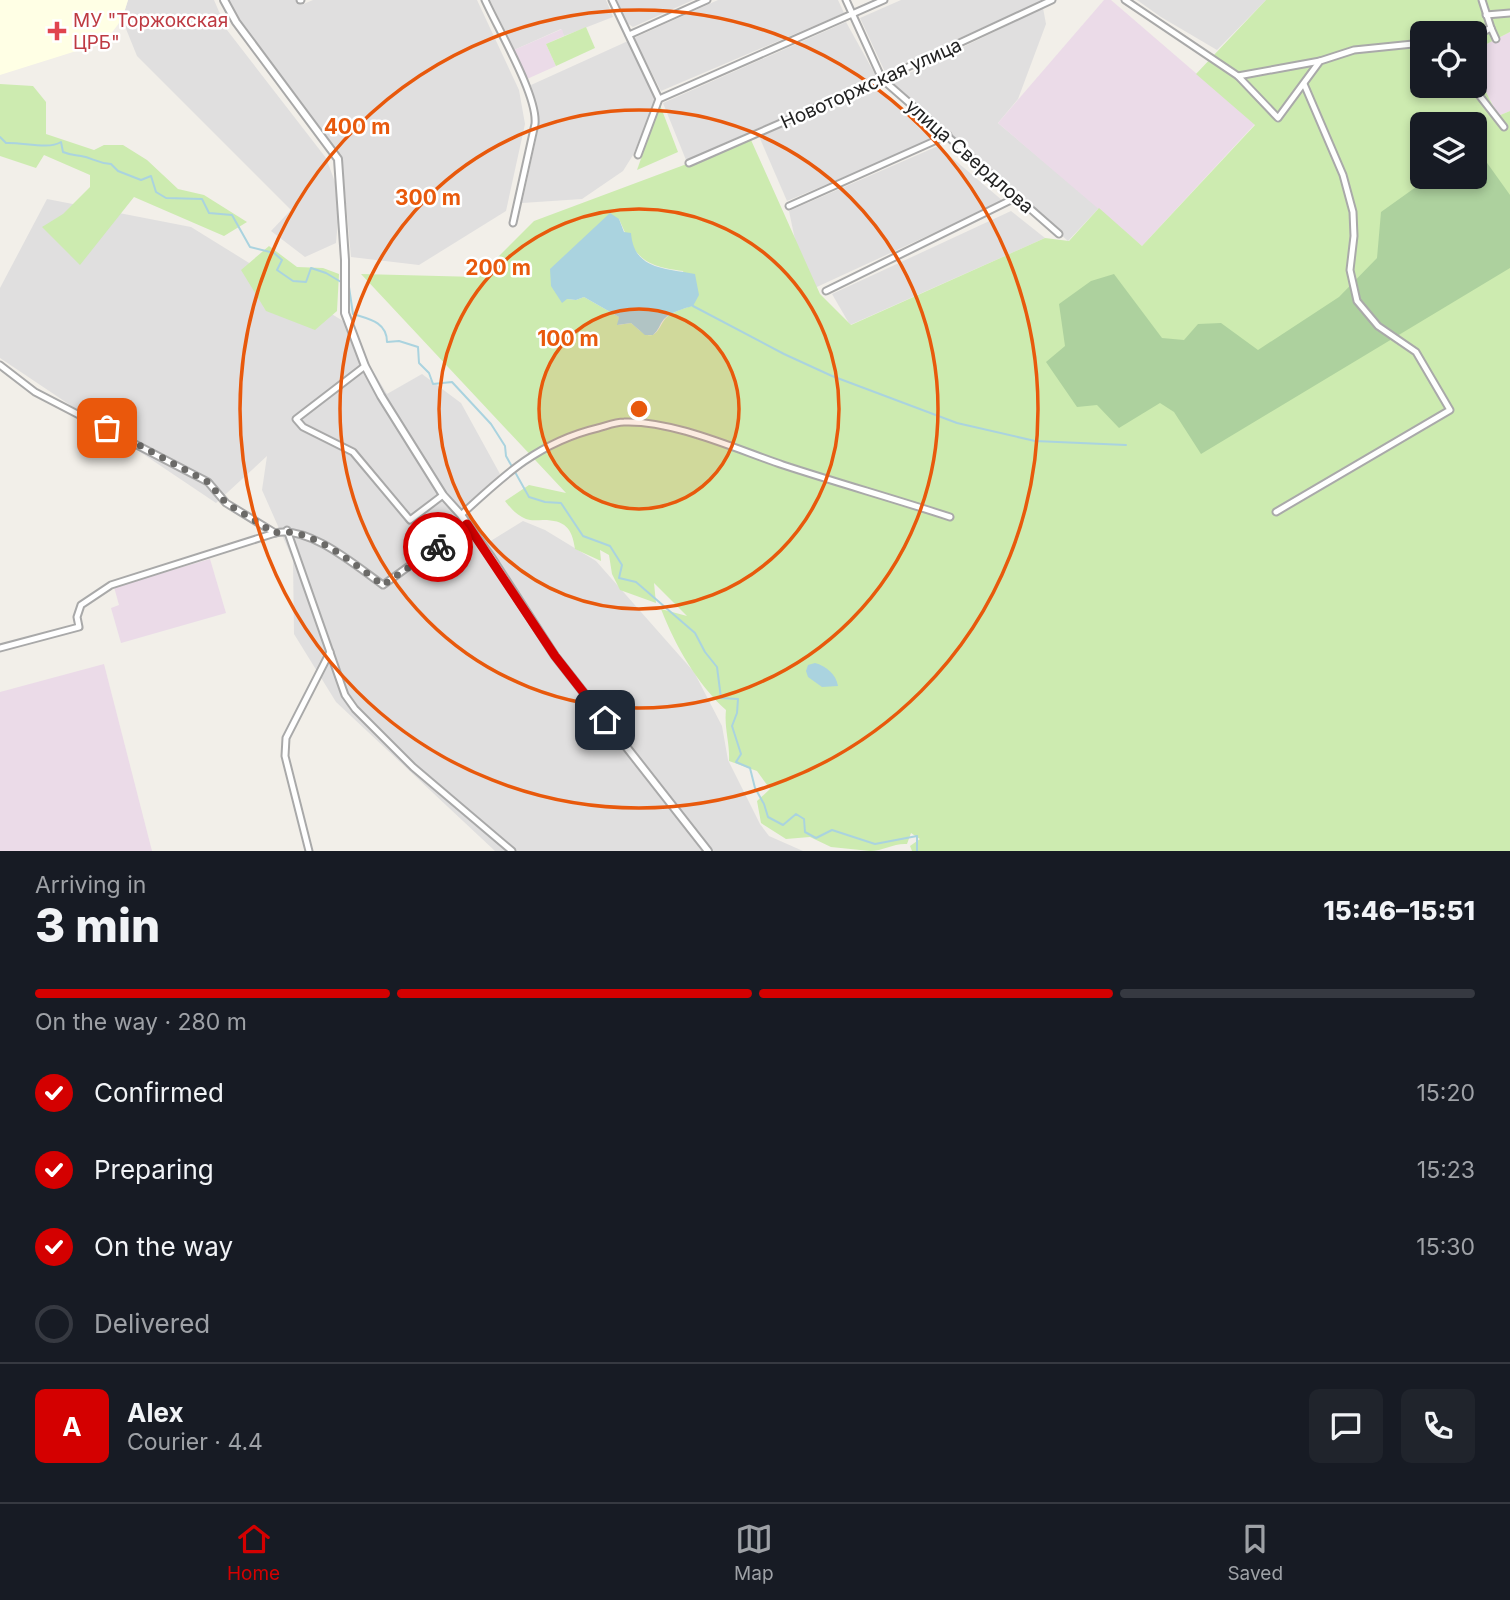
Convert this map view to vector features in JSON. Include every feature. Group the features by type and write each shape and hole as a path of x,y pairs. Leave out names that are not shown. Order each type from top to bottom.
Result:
{"street":[{"path":"223,0 236,22 338,159 341,171 347,321 365,366 443,495 461,515 555,656 708,851"},
{"path":"485,0 533,102 535,118 513,223"},
{"path":"612,0 659,99"},
{"path":"629,35 708,0"},
{"name":"улица Свердлова","path":"846,0 882,79 1059,234"},
{"path":"638,155 659,99 884,0"},
{"name":"Новоторжская улица","path":"689,163 882,79 1052,0"},
{"path":"1125,0 1238,76 1278,118 1320,61"},
{"path":"1482,0 1496,39"},
{"path":"1486,15 1510,13"},
{"path":"1487,30 1491,28"},
{"path":"1238,76 1320,61 1354,50 1410,44"},
{"path":"1276,512 1450,411 1416,352 1378,326 1357,301 1350,270 1354,236 1353,212 1343,175 1304,84"},
{"path":"1481,98 1504,127"},
{"path":"789,206 948,135"},
{"path":"826,291 1017,197"},
{"path":"0,365 35,391 208,482 226,503 275,533"},
{"path":"365,366 296,419 303,427 354,452 410,520 443,495"},
{"path":"461,515 531,454 579,432 622,422 651,424 678,430 950,517"},
{"path":"0,648 79,627 77,617 80,605 111,585 275,533 288,530 329,547 383,585 467,524"},
{"path":"288,530 345,695 355,709 413,767 513,851"},
{"path":"309,851 285,756 286,738 330,652"}],"shaded area":[{"name":"МУ \"Торжокская ЦРБ\"","path":"0,0 128,0 122,19 105,42 0,75"},
{"path":"128,0 214,0 227,30 326,158 335,182 338,221 336,243 305,257 271,231 291,210 137,56 122,19"},
{"path":"227,0 298,0 301,5 313,0 477,0 519,90 525,124 506,211 419,265 351,257 342,160 240,26"},
{"path":"490,0 606,0 613,17 564,36 561,29 514,50"},
{"path":"617,0 693,0 633,27 627,23"},
{"path":"718,0 838,0 844,13 661,91 634,38"},
{"path":"901,0 1043,0 885,72 860,18"},
{"path":"1104,0 1111,0 1255,124 1142,246 998,123"},
{"path":"1137,0 1266,0 1217,50"},
{"path":"1043,8 1046,24 1018,99 998,123 1099,208 1068,241 889,83"},
{"path":"846,22 876,76 686,160 663,103"},
{"path":"562,29 564,36 546,44 556,66 527,79 514,50"},
{"path":"1510,32 1510,111 1498,116 1487,94 1487,44"},
{"path":"628,41 656,99 633,155 623,171 582,199 522,203 539,126 531,85"},
{"path":"877,88 932,140 787,201 758,134"},
{"path":"938,146 1003,201 806,292 789,211"},
{"path":"47,199 191,227 343,321 387,394 422,374 461,403 500,474 462,508 489,542 523,521 545,530 596,561 694,672 722,726 728,760 760,824 769,836 803,851 495,851 336,702 294,634 293,560 262,490 267,456 216,503 0,358 0,288"},
{"path":"1011,211 1045,238 850,325 832,294"},
{"path":"210,559 226,613 121,643 111,608 119,605 114,587"},
{"path":"104,664 152,851 0,851 0,692"}],"green space":[{"path":"1266,0 1510,0 1510,32 1487,44 1487,21 1410,21 1410,98 1487,98 1487,94 1498,116 1510,111 1510,851 912,851 910,846 920,839 911,833 907,844 870,851 831,847 810,837 786,839 761,823 757,801 770,789 757,771 729,761 726,710 715,700 688,663 661,609 687,616 654,583 656,603 620,590 612,574 609,555 600,550 601,561 575,549 572,536 562,524 551,520 528,520 512,509 505,501 529,485 566,493 361,274 478,277 534,221 751,140 820,294 851,325 1045,238 1069,241 1099,208 1142,246 1255,125 1196,74","holes":["619,219 641,257 649,262 683,271 692,306 669,316 652,335 645,334 631,323 618,325 619,317 584,297 567,299"]},
{"path":"586,27 595,48 556,66 546,44"},
{"path":"0,84 33,86 46,102 46,134 94,150 104,145 123,145 147,160 178,189 204,195 247,222 224,236 134,197 80,265 42,227 63,214 90,187 90,175 44,155 36,168 0,156"},
{"path":"660,105 678,152 637,170"},
{"path":"1487,163 1510,195 1510,268 1201,454 1174,412 1160,403 1119,428 1097,405 1077,407 1046,362 1065,346 1059,304 1091,281 1114,274 1162,338 1184,340 1198,324 1221,323 1258,350 1339,297 1377,258 1381,212 1413,189 1487,189"},
{"path":"269,246 297,267 323,268 339,274 337,311 315,330 266,311 241,270"}],"water":[{"path":"610,213 619,219 624,232 631,233 633,245 645,261 662,268 695,274 699,295 693,306 667,317 653,335 645,335 631,323 617,325 619,317 584,297 567,299 562,303 551,286 550,269"},
{"path":"815,663 830,671 838,686 822,687 808,677 808,665"}],"waterway":[{"path":"0,137 6,143 42,146 61,142 65,153 111,164 118,171 141,180 151,176 156,192 166,198 202,199 209,213 232,215 250,247 274,253 282,260 277,270 293,281 306,282 311,268 341,282"},
{"path":"349,287 353,314 380,326 387,342 399,341 418,347 419,363 429,373 433,384 452,382 491,424 505,446 506,456 529,497 561,503 583,536 610,546 622,565 619,578 636,582 695,633 717,667 721,698 738,699 732,726 741,754 736,762 750,768 755,788 768,817 783,825 796,814 804,819 805,832 816,838 832,830 875,844 917,836 917,851"},
{"path":"693,306 832,376 957,423 1035,441 1126,445"}],"way so far":[{"path":"107,428 208,482 226,503 254,522 275,533 288,530 329,547 383,585 438,547"}],"place":[{"name":"МУ \"Торжокская ЦРБ\"","path":"57,31"}],"route":[{"path":"438,547 467,524 555,656 605,720"}]}
